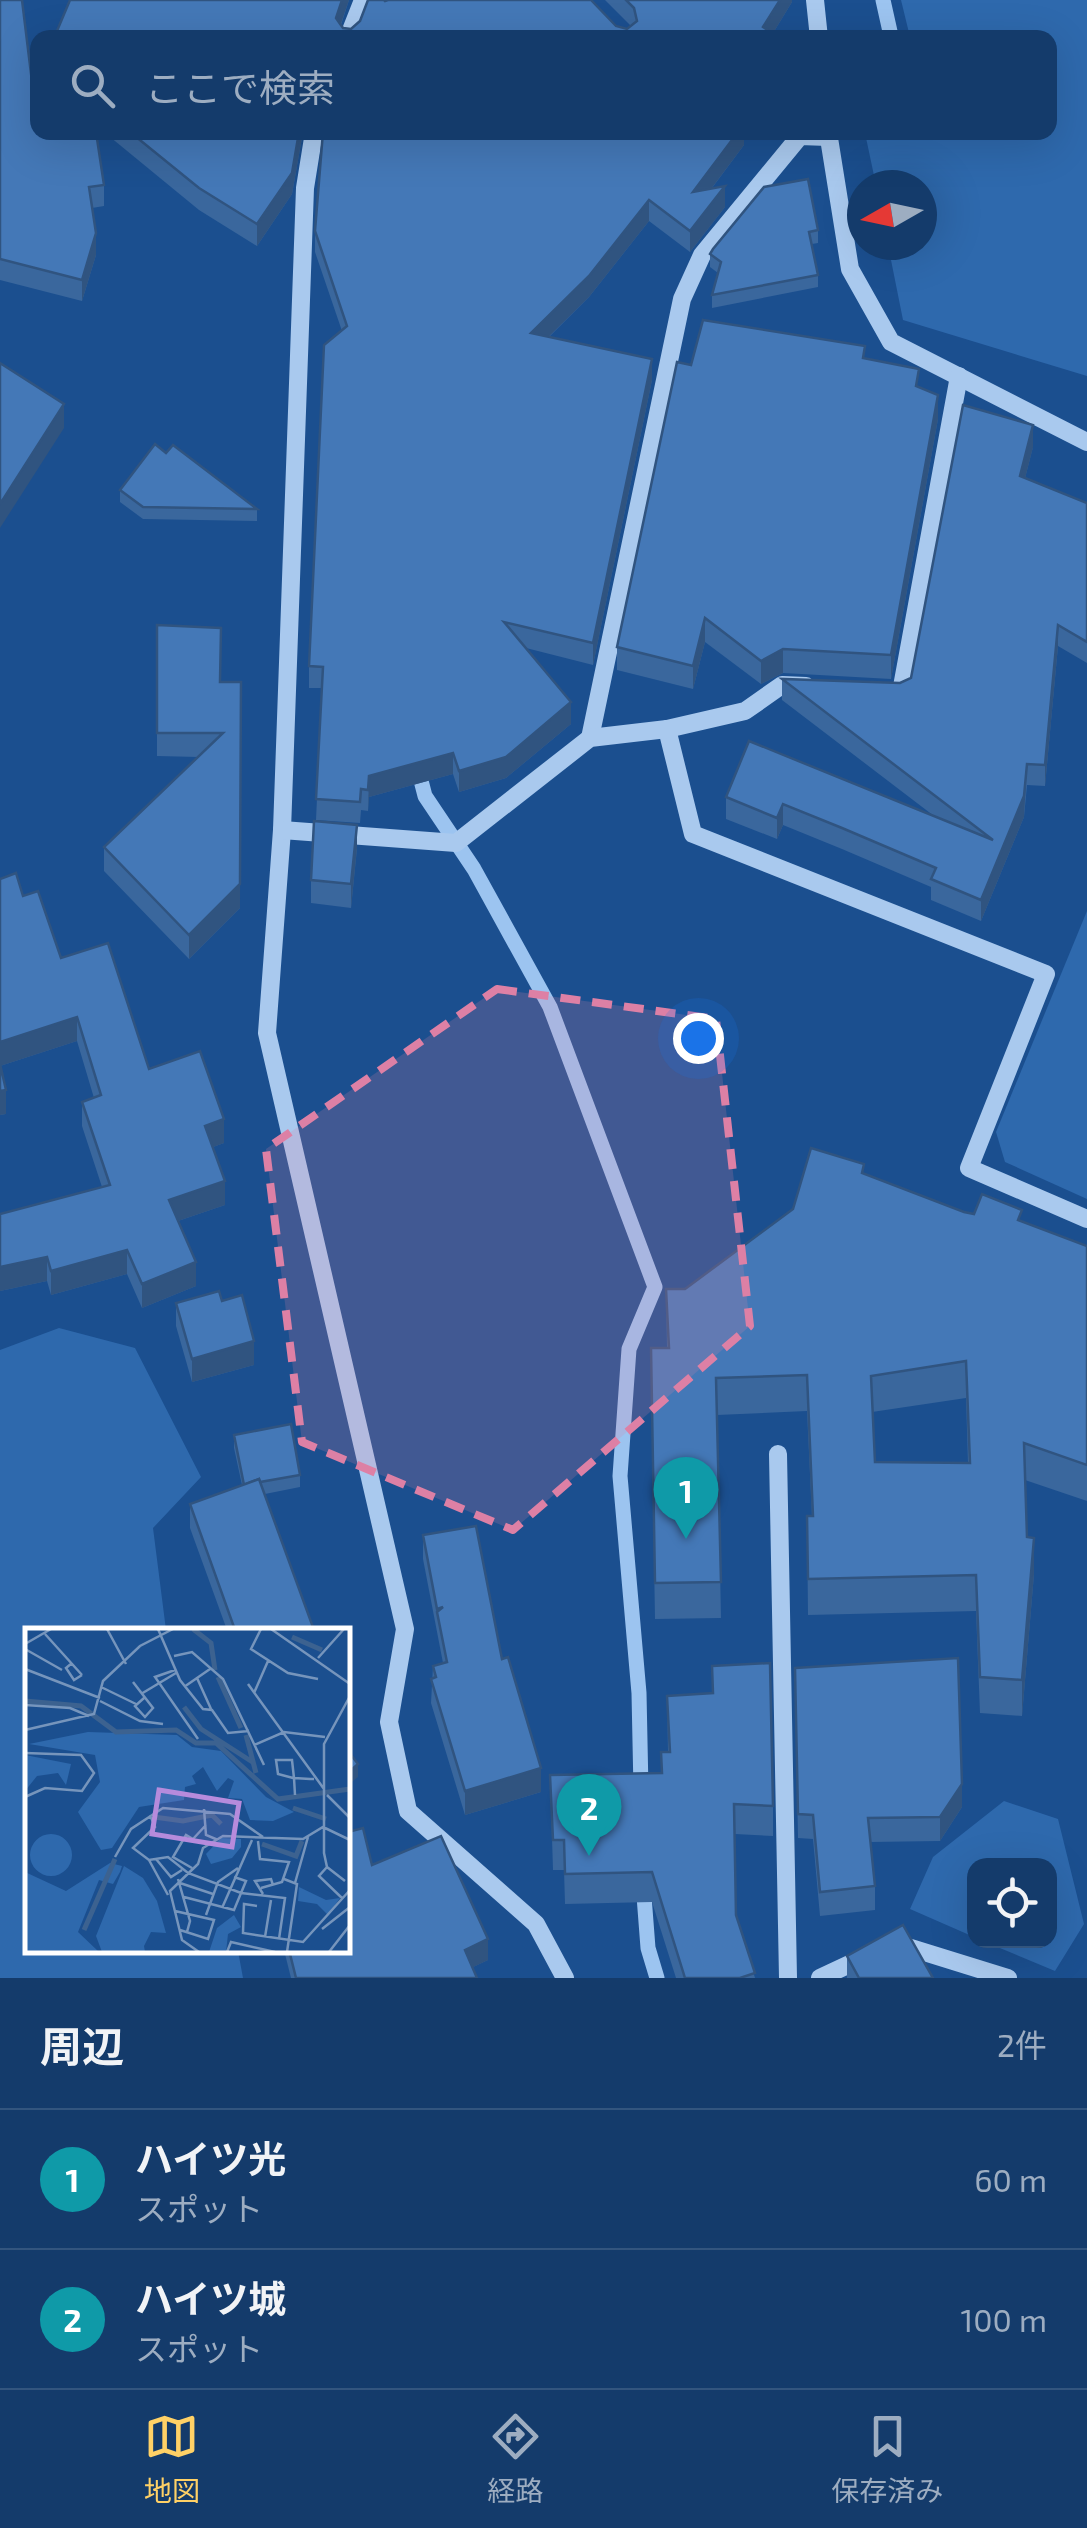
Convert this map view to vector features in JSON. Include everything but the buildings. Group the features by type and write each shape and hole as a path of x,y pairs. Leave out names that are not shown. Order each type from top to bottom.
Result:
{"street":[{"path":"351,30 362,0"},
{"path":"815,0 818,30"},
{"path":"313,140 305,188 282,830 267,1033 404,1628 389,1722 408,1811 536,1924 565,1978"},
{"path":"590,738 682,299 702,255 797,140"},
{"path":"829,140 850,269 891,342 1087,442"},
{"path":"861,690 901,692 959,376"},
{"path":"282,830 456,843 590,738 667,729 745,711 782,685 822,687"},
{"path":"667,729 694,834 1046,974 969,1168 1087,1219"},
{"path":"778,1454 788,1978"},
{"path":"820,1978 899,1941 1008,1978"}],"highlighted area":[{"path":"497,989 716,1019 750,1326 513,1530 302,1442 266,1149"}],"shaded area":[{"path":"901,0 1087,0 1087,376 903,320 891,260 937,260 937,170 873,170 866,140 1057,140 1057,30 908,30"},
{"path":"1087,911 1087,1199 1005,1162 996,1132"},
{"path":"59,1328 135,1348 201,1477 153,1528 166,1628 25,1628 25,1953 238,1953 243,1978 0,1978 0,1350"},
{"path":"1004,1801 1058,1819 1084,1924 1055,1971 1000,1948 1057,1948 1057,1858 967,1858 967,1934 910,1909 933,1857"}],"waterway":[{"path":"883,0 890,30"},
{"path":"417,765 425,796 474,869 550,1007 655,1287 629,1349 620,1476 639,1693 641,1790"},
{"path":"643,1883 648,1948 657,1978"}],"place":[{"name":"ハイツ光","path":"686,1539"},
{"name":"ハイツ城","path":"589,1856"}]}
